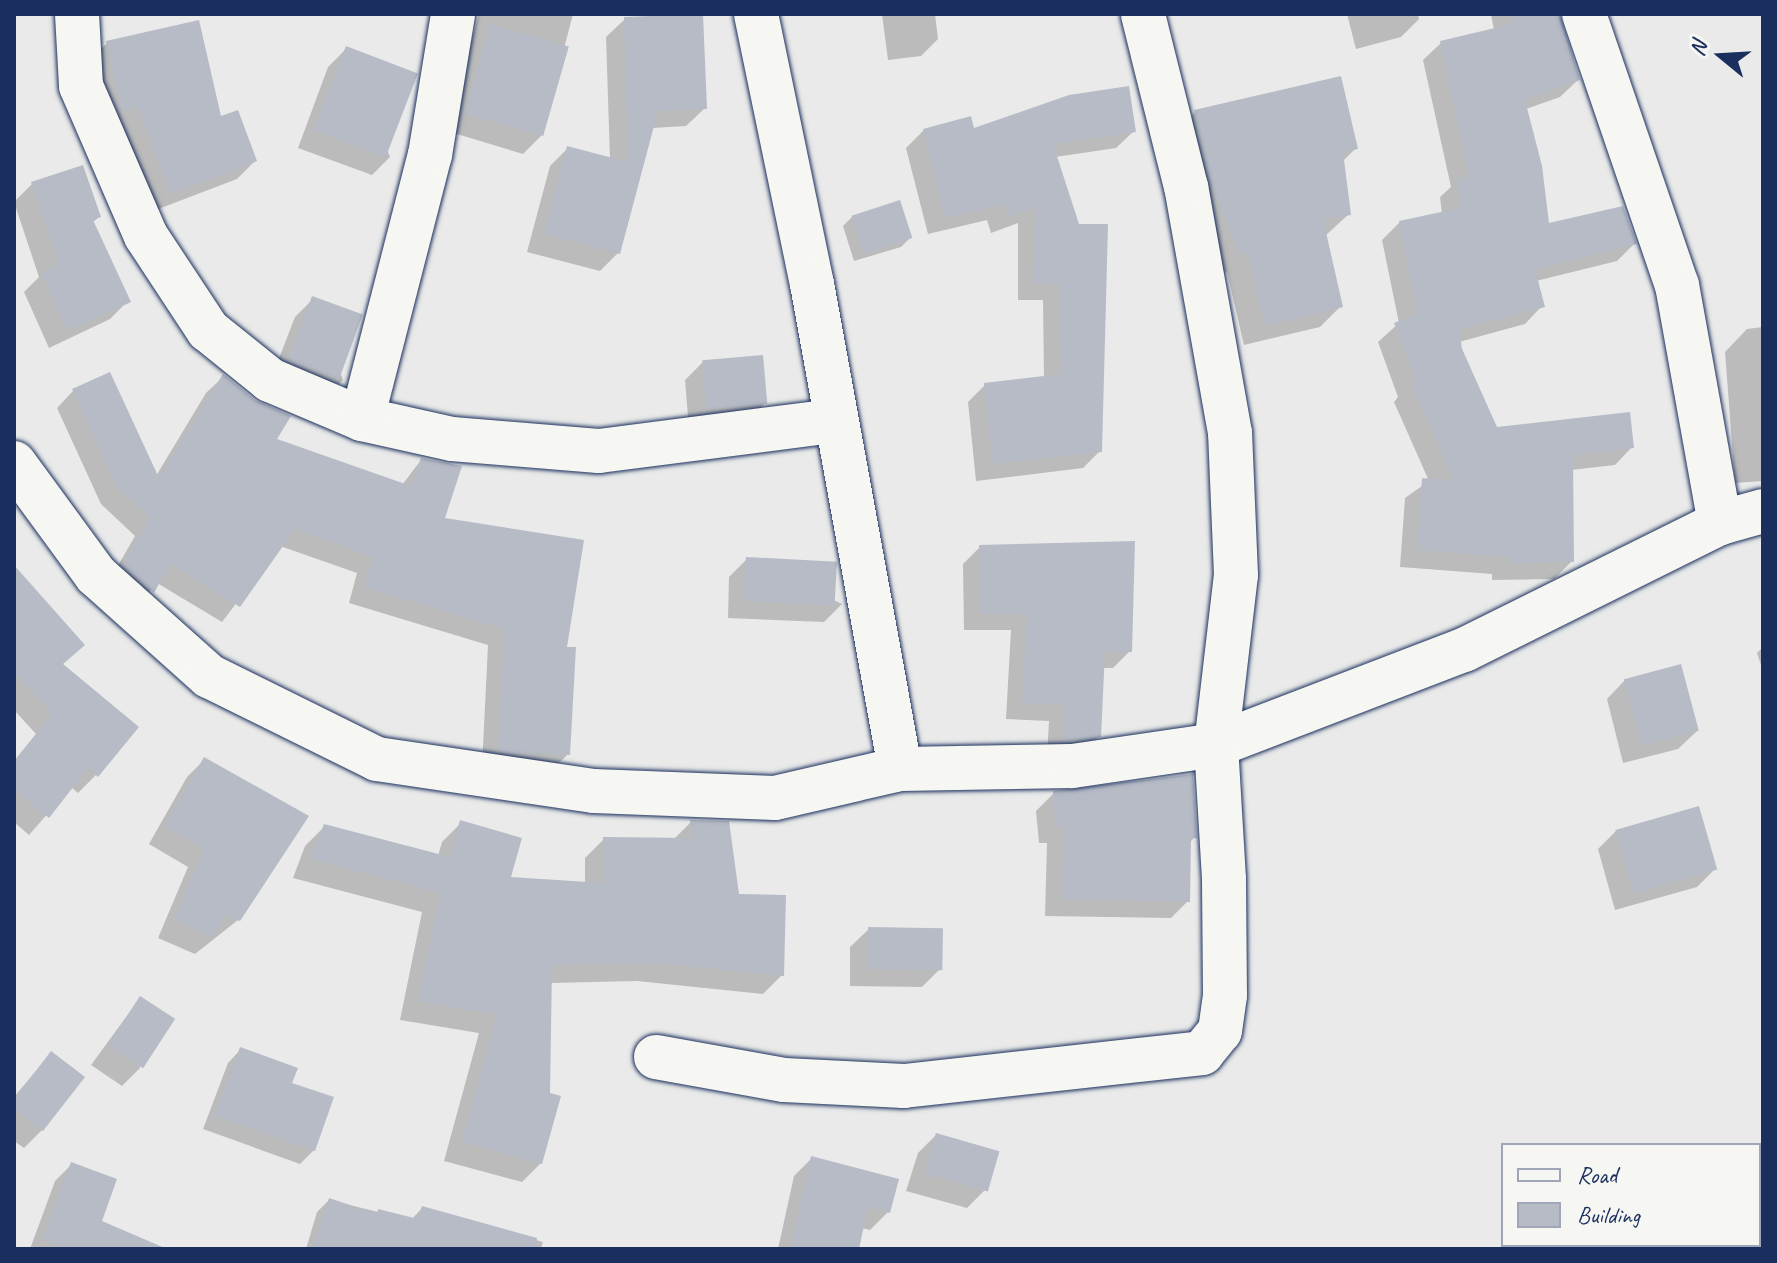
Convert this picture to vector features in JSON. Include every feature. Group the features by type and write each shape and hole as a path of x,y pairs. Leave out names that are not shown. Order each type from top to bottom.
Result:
{"street":[{"path":"77,14 81,86 146,236 208,330 270,380 362,419 452,439 599,451 833,421"},
{"path":"362,419 430,155 453,14"},
{"path":"756,14 812,284 833,421 900,769"},
{"path":"656,1057 784,1080 904,1086 1202,1053 1220,1031 1225,995 1216,745 1236,575 1230,433 1186,187 1143,14"},
{"path":"1584,14 1677,285 1720,523"},
{"path":"14,463 96,575 209,676 377,759 594,791 775,798 900,769 1072,766 1216,745 1464,650 1720,523 1763,511"}],"building":[{"path":"703,14 707,109 658,111 620,254 544,234 567,146 628,162 624,17"},
{"path":"1509,14 1560,14 1580,80 1525,100 1542,166 1549,223 1623,206 1637,244 1535,269 1545,307 1459,330 1462,349 1497,427 1630,412 1634,448 1573,455 1574,562 1509,563 1509,557 1417,550 1422,478 1454,481 1411,383 1416,380 1394,323 1418,314 1399,221 1460,208 1457,178 1469,176 1440,41 1512,24"},
{"path":"199,20 221,116 238,110 257,161 171,194 138,107 122,111 106,41"},
{"path":"490,24 569,47 543,136 464,113"},
{"path":"346,46 418,74 386,158 314,130"},
{"path":"1341,76 1358,149 1343,152 1351,215 1323,219 1343,307 1265,326 1248,253 1240,255 1211,183 1194,110"},
{"path":"1129,86 1136,132 1053,144 1079,224 1108,224 1102,452 993,464 984,383 1061,374 1059,284 1034,284 1035,208 1008,217 1004,204 945,218 923,129 971,116 974,128 1069,95"},
{"path":"83,165 101,217 93,220 131,302 68,331 41,272 59,264 31,182"},
{"path":"900,200 912,238 864,254 851,216"},
{"path":"312,296 363,314 339,379 288,361"},
{"path":"763,355 767,404 707,409 702,360"},
{"path":"110,372 159,478 223,374 255,400 291,416 277,439 411,486 421,458 462,466 445,518 584,540 567,647 576,647 570,755 498,752 504,629 364,587 373,557 295,529 240,607 170,564 154,593 123,565 150,518 117,487 72,389"},
{"path":"1135,541 1132,652 1105,651 1101,737 1063,741 1065,705 1022,703 1027,614 980,614 979,545"},
{"path":"746,557 837,562 835,606 744,601"},
{"path":"14,565 85,645 63,664 139,727 98,777 88,768 49,818 14,790 14,762 52,714 14,671"},
{"path":"1681,664 1699,731 1642,746 1624,679"},
{"path":"204,757 309,816 240,921 224,916 214,938 174,920 204,849 165,826"},
{"path":"1193,774 1197,838 1191,838 1190,902 1062,899 1063,826 1055,827 1053,791"},
{"path":"1699,806 1717,869 1634,893 1615,830"},
{"path":"460,820 522,838 511,877 603,883 603,837 693,838 690,820 729,821 739,894 786,895 784,976 657,963 552,965 550,1093 561,1096 542,1164 462,1142 497,1015 418,1001 440,893 311,859 324,824 450,857"},
{"path":"868,927 943,928 942,970 867,969"},
{"path":"140,996 175,1019 143,1068 108,1045"},
{"path":"240,1047 298,1068 292,1083 334,1097 315,1151 215,1116"},
{"path":"51,1051 85,1077 43,1131 14,1109 14,1100"},
{"path":"936,1133 999,1151 988,1192 924,1173"},
{"path":"811,1156 899,1179 890,1213 868,1207 859,1249 791,1249"},
{"path":"71,1162 117,1179 102,1221 167,1249 68,1249 42,1240"},
{"path":"329,1198 377,1214 378,1209 418,1219 422,1206 537,1238 536,1249 313,1249"}]}
